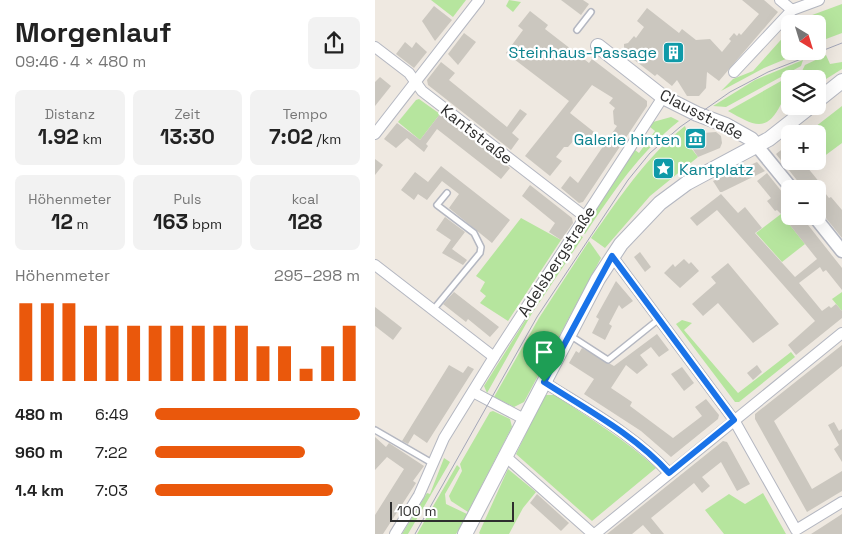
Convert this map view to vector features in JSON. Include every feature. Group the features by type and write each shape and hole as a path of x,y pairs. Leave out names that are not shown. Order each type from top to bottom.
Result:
{"main road":[{"name":"Clausstraße","path":"598,46 660,101 726,125 743,134 757,146"},
{"path":"826,94 842,81"},
{"path":"465,534 524,418 612,256 635,228 674,191 757,146 799,115"}],"street":[{"path":"375,134 479,0"},
{"path":"780,0 792,10"},
{"path":"732,70 792,10 819,0"},
{"name":"Kantstraße","path":"375,47 409,73 422,91 584,216"},
{"name":"Adelsbergstraße","path":"395,534 419,495 444,438 584,216 660,101"},
{"path":"757,146 785,180"},
{"path":"821,225 842,251"},
{"path":"612,256 734,420 796,530 842,502"},
{"path":"375,265 494,357"},
{"path":"505,456 594,534 842,333"},
{"path":"544,382 639,444 656,458 669,473"},
{"path":"473,392 524,418"}],"lane":[{"path":"577,30 591,12"},
{"path":"433,310 480,252 481,247 474,233 437,206 447,193"},
{"path":"569,334 608,360 659,319"},
{"path":"375,430 432,463"}],"green space":[{"path":"431,0 466,0 453,17"},
{"path":"509,0 521,2 513,12 506,6"},
{"path":"842,4 842,33 826,39 826,15 812,15"},
{"path":"781,40 781,60 783,60 721,91 733,79 753,71"},
{"path":"826,55 830,64 842,62 842,69 826,79 826,70 802,70 805,65 816,60 826,60"},
{"path":"803,60 801,66 794,70 781,70 781,77 726,107 713,106 755,80"},
{"path":"781,81 781,104 770,120 758,124 751,123 728,111"},
{"path":"419,99 440,114 420,140 398,122 416,100"},
{"path":"842,106 842,143 826,155 826,125 818,125"},
{"path":"671,117 679,121 651,146 617,188 585,234 581,232 635,150 639,153 655,131 650,127 653,122"},
{"path":"685,126 690,141 687,143 698,157 650,196 605,248 591,238 646,164"},
{"path":"781,214 781,225 790,225 805,244 782,262 756,233"},
{"path":"521,218 561,240 508,321 480,303 486,296 480,291 485,282 476,276"},
{"path":"579,235 583,237 531,315 487,393 484,386"},
{"path":"589,241 601,258 524,402 514,407 494,397 539,318"},
{"path":"842,292 842,311 832,299"},
{"path":"682,320 692,323 684,330 738,393 791,352 795,357 739,402 735,402 676,324"},
{"path":"545,395 555,395 620,438 656,468 592,521 516,454"},
{"path":"493,411 510,419 512,427 468,512 451,501 449,496 462,471 460,464 490,412"},
{"path":"444,458 450,462 408,534 402,534 427,493 430,494"},
{"path":"457,465 460,468 445,494 446,504 467,514 467,518 456,534 417,534"},
{"path":"508,469 536,492 523,508 509,534 480,534 479,533"},
{"path":"763,493 786,534 724,534 705,510 729,494 745,504"}],"building":[{"path":"561,0 583,0 589,4 581,15"},
{"name":"Steinhaus-Passage","path":"742,0 764,0 778,12 719,81 707,72 706,88 699,96 687,96 677,80 672,86 657,74 655,76 624,52 624,44 628,43 634,36 636,38 644,27 637,21 647,8 679,33 682,29 696,40 710,39 722,52 731,41 729,39 734,33 737,36 739,33 741,35 759,14"},
{"path":"434,6 452,20 435,41 422,21"},
{"path":"530,11 548,25 545,29 589,63 592,59 647,101 647,106 583,202 579,203 561,188 570,176 578,183 617,126 614,124 613,111 615,108 609,103 613,98 592,85 570,113 594,132 584,144 576,138 568,147 564,147 556,157 562,161 550,176 525,156 569,101 506,53 523,30 518,26"},
{"path":"464,33 476,42 458,65 448,54"},
{"path":"405,42 412,48 416,42 427,52 414,68 396,54"},
{"path":"441,62 455,73 449,80 507,127 520,109 527,114 512,133 519,139 511,150 428,85 427,80"},
{"path":"380,77 391,86 375,106 375,82"},
{"path":"440,114 510,168 501,179 437,129 426,144 428,146 424,152 407,138 396,148 384,139 397,123 420,140"},
{"path":"716,132 721,136 722,143 720,148 698,157 690,145 689,134"},
{"path":"781,150 781,160 776,154"},
{"path":"375,159 383,165 375,175"},
{"path":"757,162 765,171 722,192 720,192 713,181"},
{"path":"441,166 510,220 492,243 449,208 459,194 442,181 427,200 418,194 414,200 401,190 415,172 428,182"},
{"path":"789,170 809,170 818,180 797,180"},
{"path":"767,173 781,191 781,214 777,210 775,211 767,201 771,198 757,181"},
{"path":"530,185 572,218 573,223 561,240 549,232 555,223 522,196"},
{"path":"721,194 738,213 745,207 762,228 755,233 795,277 817,259 790,225 808,225 842,268 842,290 826,270 823,272 820,267 799,283 822,311 836,304 842,311 842,318 796,355 788,345 815,321 717,210 697,226 690,218"},
{"path":"826,194 842,210 842,238 826,218"},
{"path":"445,217 465,232 452,249 467,260 463,265 442,253 451,240 436,230"},
{"path":"640,252 651,267 645,272 634,257"},
{"path":"684,259 689,264 691,262 699,271 680,288 664,273 673,264 675,267"},
{"path":"728,263 779,324 753,343 718,303 703,316 692,304 716,283 711,277"},
{"path":"616,281 633,301 622,309 619,305 609,324 612,326 605,340 592,333 599,319 596,317"},
{"path":"454,292 499,327 490,337 468,319 466,322 443,304"},
{"path":"375,307 402,328 393,340 375,326"},
{"path":"657,334 669,350 659,357 651,347 640,355 648,365 637,374 626,365 611,388 632,402 630,406 673,438 702,416 695,407 706,399 719,415 718,419 671,457 641,431 584,394 594,379 569,363 576,351 579,353 582,348 614,366"},
{"path":"842,345 842,366 774,421 812,489 842,471 842,491 807,512 755,419 755,414"},
{"path":"449,365 463,373 468,366 474,369 427,443 414,434 408,444 402,441"},
{"path":"757,365 762,372 753,380 747,373"},
{"path":"682,367 694,383 684,391 671,374"},
{"path":"834,422 839,431 842,429 842,462 834,449 839,445 828,425"},
{"path":"375,437 386,447 389,443 424,466 413,481 416,483 383,534 375,534 375,515 404,469 387,457 375,470"},
{"path":"723,441 727,442 750,484 737,491 721,462 702,477 710,486 702,493 694,483 651,518 664,534 651,534 643,525 632,534 607,534"},
{"path":"537,494 569,523 561,531 530,503"},
{"path":"842,514 842,534 811,534 822,527"}],"tram line":[{"path":"415,534 537,317 628,180 650,153 680,127 730,92 768,72 842,43"}],"place":[{"name":"Steinhaus-Passage","path":"673,52"},
{"name":"Galerie hinten","path":"696,139"},
{"name":"Kantplatz","path":"663,169"}],"route":[{"path":"612,256 734,420 669,473 656,458 639,444 544,382 612,256"}]}
